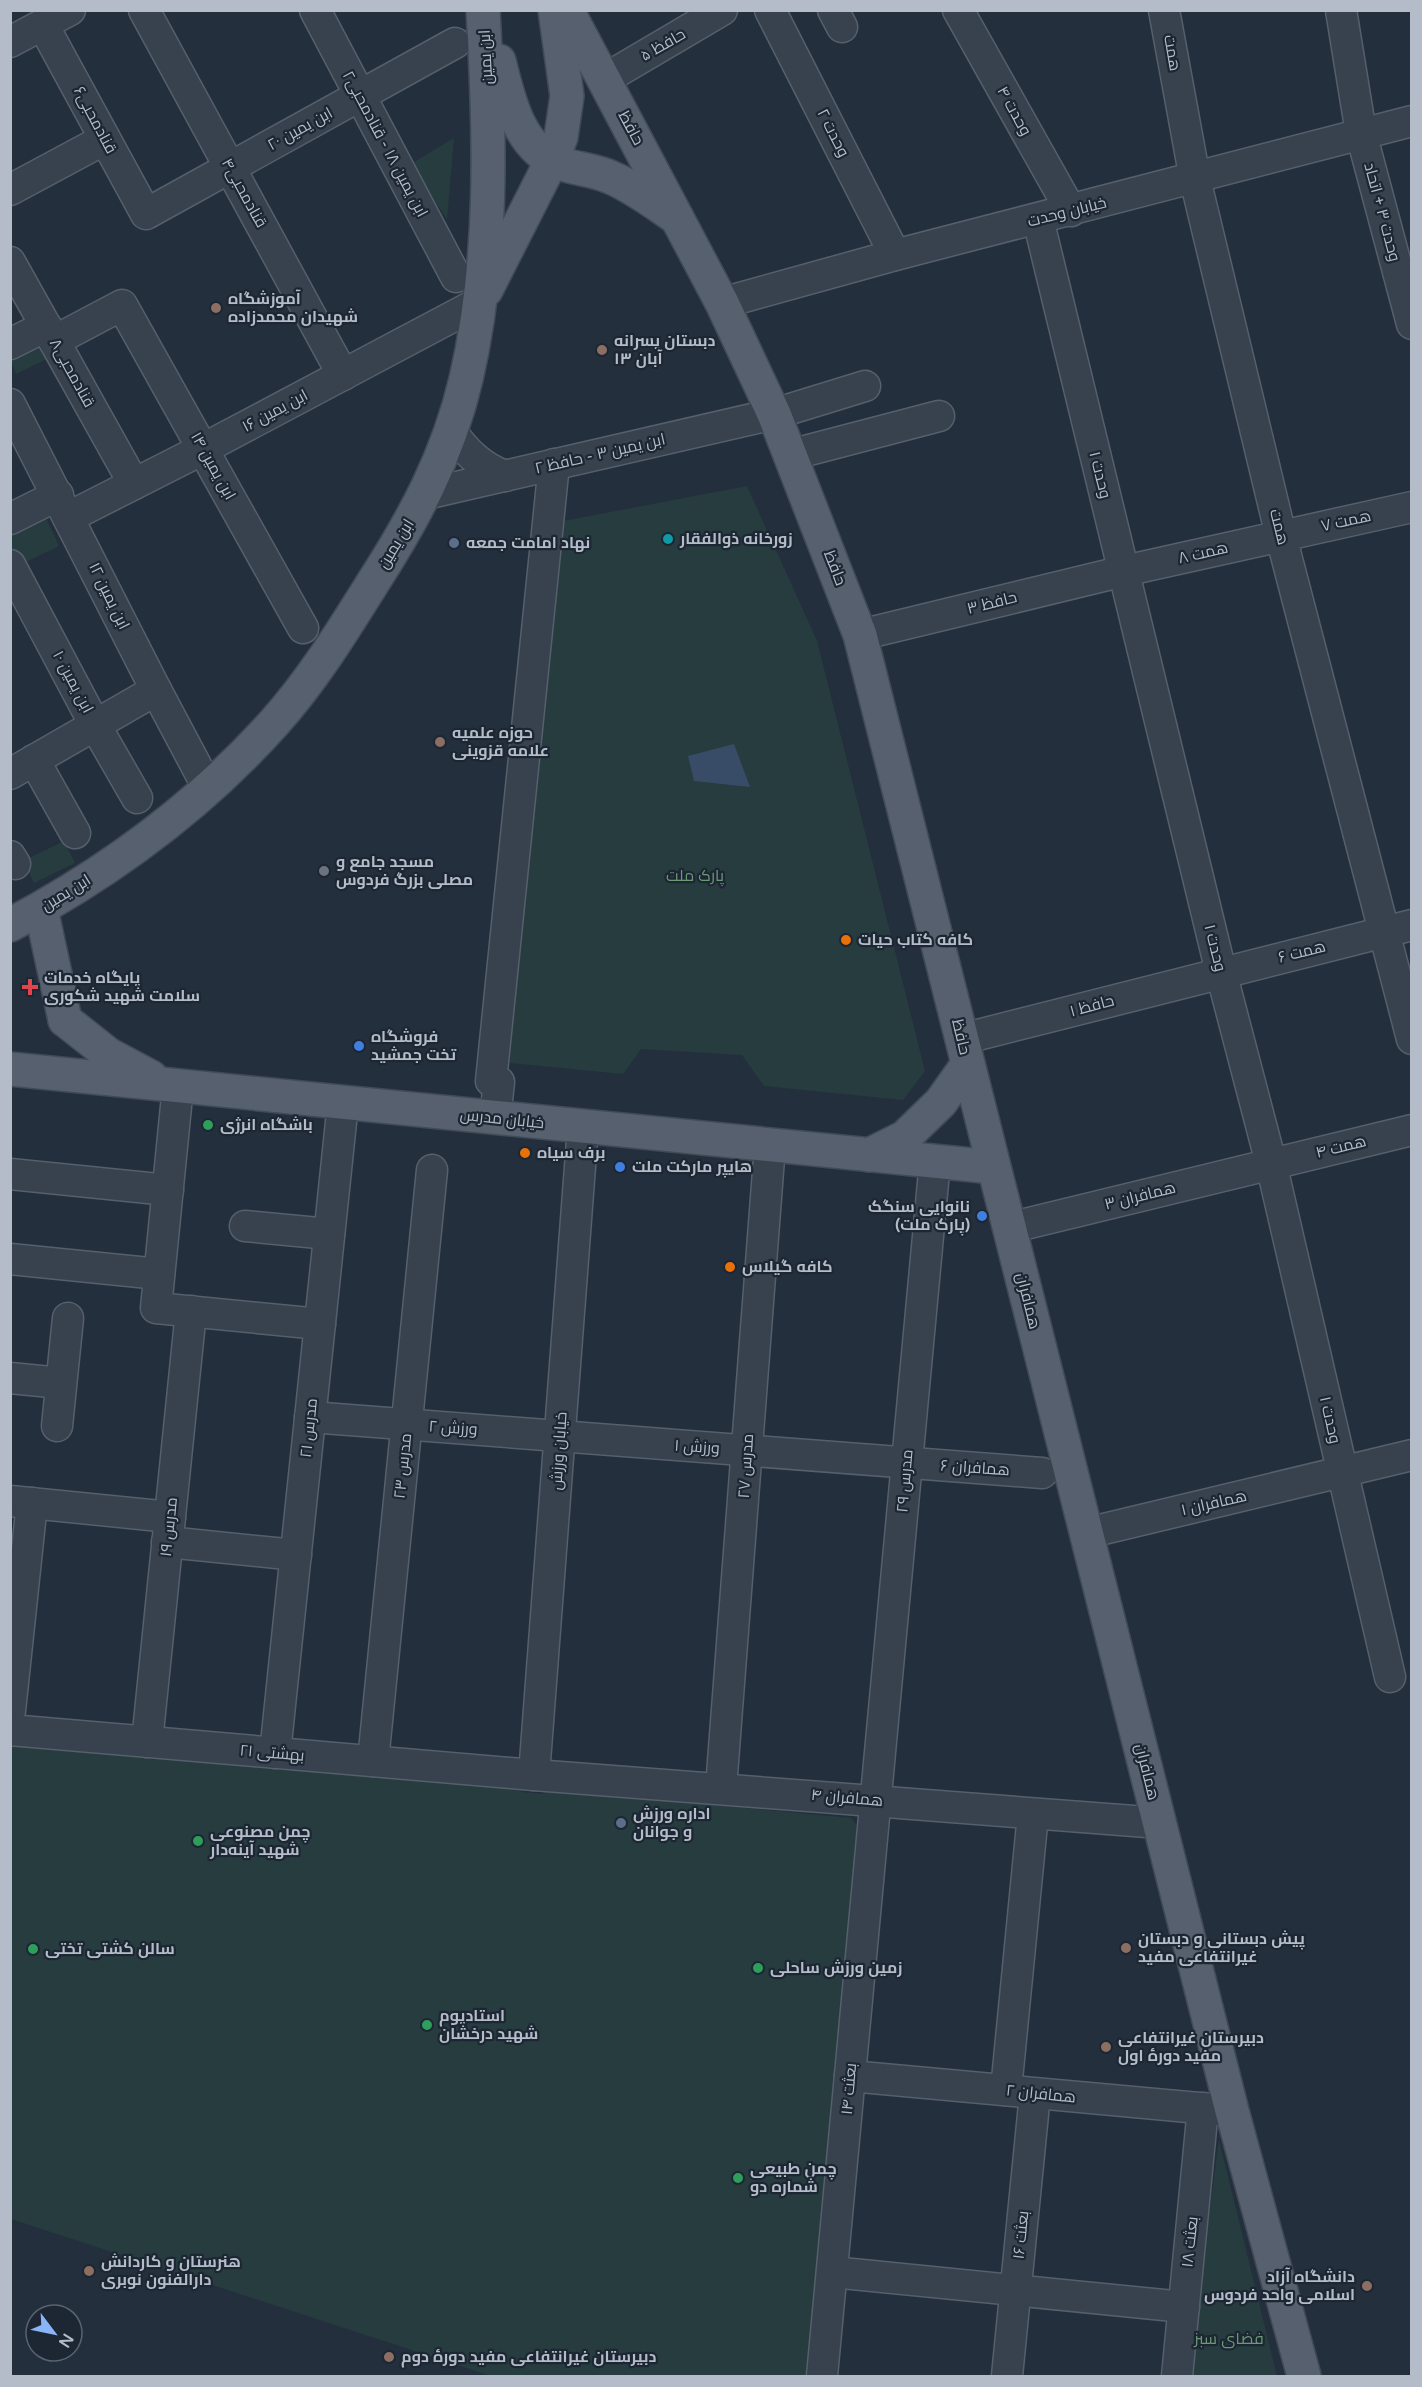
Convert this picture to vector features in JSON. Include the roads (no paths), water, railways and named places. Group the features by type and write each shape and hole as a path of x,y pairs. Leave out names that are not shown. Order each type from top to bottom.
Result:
{"main road":[{"path":"484,10 512,107 528,137 536,146 552,160 610,177 678,219"},
{"name":"ابن یمین","path":"10,925 41,909 129,853 208,788 274,724 331,649 389,558 426,494 451,431 466,380 480,302 489,155 484,10"},
{"path":"480,302 552,160 561,137 567,96 555,10"},
{"name":"حافظ","path":"567,10 722,303 774,414 860,635 993,1167"},
{"path":"610,177 622,171 632,161 639,144"},
{"path":"41,909 65,1020 92,1043 127,1066 178,1086"},
{"path":"19,1069 48,1053 65,1020"},
{"path":"869,1155 905,1137 941,1102 965,1052"},
{"name":"خیابان مدرس","path":"19,1069 993,1167"},
{"name":"همافران","path":"993,1167 1160,1823 1218,2110 1304,2376"}],"street":[{"path":"10,42 70,10"},
{"name":"قنادمحبی۴","path":"144,10 344,375"},
{"name":"ابن یمین ۱۸ - قنادمحبی۲","path":"315,10 456,276"},
{"name":"حافظ ۵","path":"605,79 722,10"},
{"name":"وحدت ۲","path":"770,10 896,255"},
{"name":"وحدت ۴","path":"958,10 1071,211"},
{"name":"همت","path":"1164,10 1195,179 1281,536 1398,928 1412,1039"},
{"name":"وحدت ۳ + اتحاد","path":"1341,10 1361,134 1412,324"},
{"name":"قنادمحبی۶","path":"43,25 146,214"},
{"name":"ابن یمین ۲۰","path":"146,214 454,43"},
{"name":"خیابان وحدت","path":"722,303 896,255 1412,122"},
{"path":"10,190 105,139"},
{"name":"وحدت ۱","path":"1038,219 1221,972 1271,1163 1390,1677"},
{"name":"قنادمحبی۸","path":"10,262 134,484"},
{"name":"ابن یمین ۱۶","path":"10,519 64,506 134,484 480,302"},
{"name":"ابن یمین ۱۴","path":"50,333 122,305 303,628"},
{"path":"10,344 50,333"},
{"name":"ابن یمین ۳ - حافظ ۲","path":"426,494 774,414 865,386"},
{"name":"ابن یمین ۱۲","path":"10,404 208,788"},
{"path":"790,455 939,416"},
{"path":"451,431 475,459 488,469 505,476"},
{"path":"495,1118 499,1082 491,1081 554,464"},
{"name":"همت ۷","path":"1281,536 1412,507"},
{"name":"همت ۸","path":"1124,571 1281,536"},
{"name":"ابن یمین ۱۰","path":"10,565 95,725 137,798"},
{"name":"حافظ ۳","path":"860,635 1124,571"},
{"path":"75,833 22,767 156,690"},
{"name":"همت ۶","path":"1221,972 1398,928"},
{"name":"حافظ ۱","path":"965,1052 1221,972"},
{"path":"178,1086 156,1308 320,1324"},
{"name":"مدرس ۲۱","path":"275,1753 343,1103"},
{"name":"خیابان ورزش","path":"534,1775 583,1127"},
{"name":"همت ۴","path":"1271,1163 1412,1130"},
{"name":"مدرس ۲۷","path":"721,1788 770,1145"},
{"name":"مدرس ۲۹","path":"875,1801 935,1161"},
{"name":"همافران ۳","path":"1009,1228 1271,1163"},
{"name":"مدرس ۲۳","path":"373,1761 432,1170"},
{"path":"10,1174 168,1190"},
{"path":"245,1226 329,1234"},
{"path":"10,1259 159,1274"},
{"name":"مدرس ۱۹","path":"147,1742 191,1311"},
{"path":"57,1426 68,1318"},
{"path":"10,1378 61,1383"},
{"name":"ورزش ۲","path":"310,1417 560,1436"},
{"name":"ورزش ۱","path":"560,1436 907,1463"},
{"name":"همافران ۱","path":"1087,1533 1412,1455"},
{"name":"همافران ۶","path":"907,1463 1042,1473"},
{"path":"10,1711 21,1502 296,1555"},
{"name":"بهشتی ۲۱","path":"10,1730 534,1775"},
{"name":"همافران ۴","path":"534,1775 1160,1823"},
{"name":"بعثت ۱۴","path":"822,2376 875,1801"},
{"name":"بعثت ۱۶","path":"1007,2376 1016,2290 1021,2092 1034,1814"},
{"name":"همافران ۲","path":"850,2076 1218,2110"},
{"name":"بعثت ۱۸","path":"1177,2376 1184,2307 1218,2110"},
{"path":"832,2272 1184,2307"}],"water":[{"path":"734,744 750,787 694,781 688,756"}],"place":[{"name":"آموزشگاه شهیدان محمدزاده","path":"216,308"},
{"name":"دبستان پسرانه ۱۳ آبان","path":"602,350"},
{"name":"زورخانه ذوالفقار","path":"668,539"},
{"name":"نهاد امامت جمعه","path":"454,543"},
{"name":"حوزه علمیه علامه قزوینی","path":"440,742"},
{"name":"مسجد جامع و مصلی بزرگ فردوس","path":"324,871"},
{"name":"کافه کتاب حیات","path":"846,940"},
{"name":"پایگاه خدمات سلامت شهید شکوری","path":"30,987"},
{"name":"فروشگاه تخت جمشید","path":"359,1046"},
{"name":"باشگاه انرژی","path":"208,1125"},
{"name":"برف سیاه","path":"525,1153"},
{"name":"هایپر مارکت ملت","path":"620,1167"},
{"name":"نانوایی سنگک (پارک ملت)","path":"982,1216"},
{"name":"کافه گیلاس","path":"730,1267"},
{"name":"اداره ورزش و جوانان","path":"621,1823"},
{"name":"چمن مصنوعی شهید آینه‌دار","path":"198,1841"},
{"name":"پیش دبستانی و دبستان غیرانتفاعی مفید","path":"1126,1948"},
{"name":"سالن کشتی تختی","path":"33,1949"},
{"name":"زمین ورزش ساحلی","path":"758,1968"},
{"name":"استادیوم شهید درخشان","path":"427,2025"},
{"name":"دبیرستان غیرانتفاعی مفید دورهٔ اول","path":"1106,2047"},
{"name":"چمن طبیعی شماره دو","path":"738,2178"},
{"name":"هنرستان و کاردانش دارالفنون نوبری","path":"89,2271"},
{"name":"دانشگاه آزاد اسلامی واحد فردوس","path":"1367,2286"},
{"name":"دبیرستان غیرانتفاعی مفید دورهٔ دوم","path":"389,2357"}],"park label":[{"name":"پارک ملت","path":"695,876"},
{"name":"فضای سبز","path":"1229,2339"}]}
